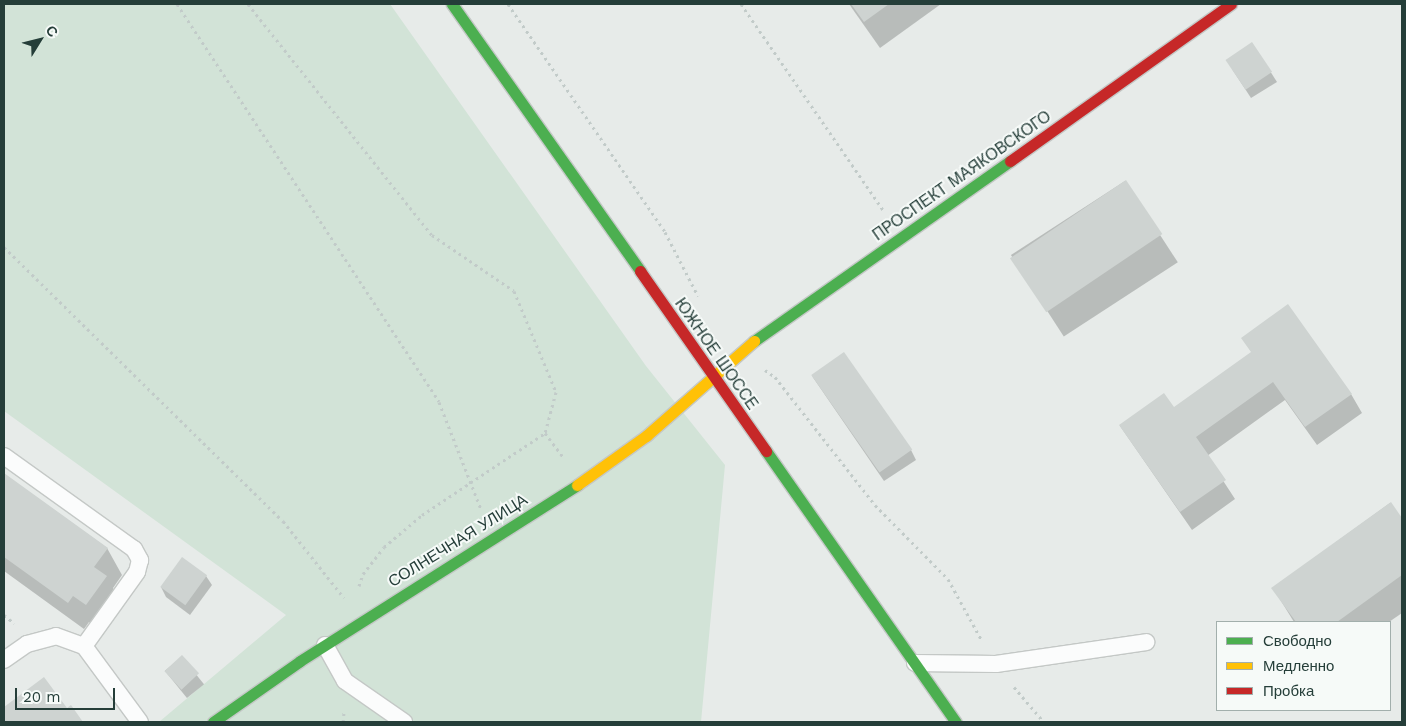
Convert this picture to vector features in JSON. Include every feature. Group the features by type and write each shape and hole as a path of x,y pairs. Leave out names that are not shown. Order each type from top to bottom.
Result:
{"street":[{"name":"ЮЖНОЕ ШОССЕ","path":"452,4 710,375 915,664 951,720"},
{"name":"ПРОСПЕКТ МАЯКОВСКОГО","path":"710,375 739,352 903,238 1231,4"},
{"name":"СОЛНЕЧНАЯ УЛИЦА","path":"213,722 325,645 583,481 646,436 710,375"}],"lane":[{"path":"4,456 134,549 140,560 137,572 84,646"},
{"path":"4,660 27,644 56,636 84,646 140,722"},
{"path":"915,664 996,664 1146,642"},
{"path":"325,645 345,681 404,722"}],"path":[{"path":"177,4 439,402 471,484"},
{"path":"248,4 267,31 432,235 514,291 556,392 545,433 422,515 384,547 363,574 357,591"},
{"path":"508,4 665,232 701,302"},
{"path":"741,4 903,238"},
{"path":"4,247 283,520 346,600"},
{"path":"739,352 774,377 875,505 948,579 996,664 1044,722"},
{"path":"545,433 583,481"}],"green space":[{"path":"4,4 390,4 646,366 725,465 701,722 159,722 286,615 4,411"}],"building":[{"path":"851,4 889,4 864,22"},
{"path":"1252,42 1272,72 1246,90 1225,60"},
{"path":"1126,180 1162,234 1046,312 1010,258"},
{"path":"1288,304 1352,394 1305,427 1273,382 1196,437 1226,480 1180,512 1119,425 1164,393 1174,407 1251,352 1241,338"},
{"path":"844,352 912,449 879,472 811,375"},
{"path":"4,473 108,548 94,567 107,576 86,605 73,596 68,603 4,557"},
{"path":"1391,502 1402,518 1402,575 1338,621 1295,621 1271,588"},
{"path":"182,557 207,575 185,605 160,587"},
{"path":"182,655 199,673 181,690 164,671"},
{"path":"44,677 67,708 71,705 83,722 4,722 4,707"}],"traffic: fast":[{"path":"452,4 640,271"},
{"path":"754,341 1010,161"},
{"path":"766,451 956,722"},
{"path":"213,722 300,661 577,485"}],"traffic: slow":[{"path":"577,485 646,436 754,341"}],"traffic: jam":[{"path":"1010,161 1231,4"},
{"path":"640,271 766,451"}]}
